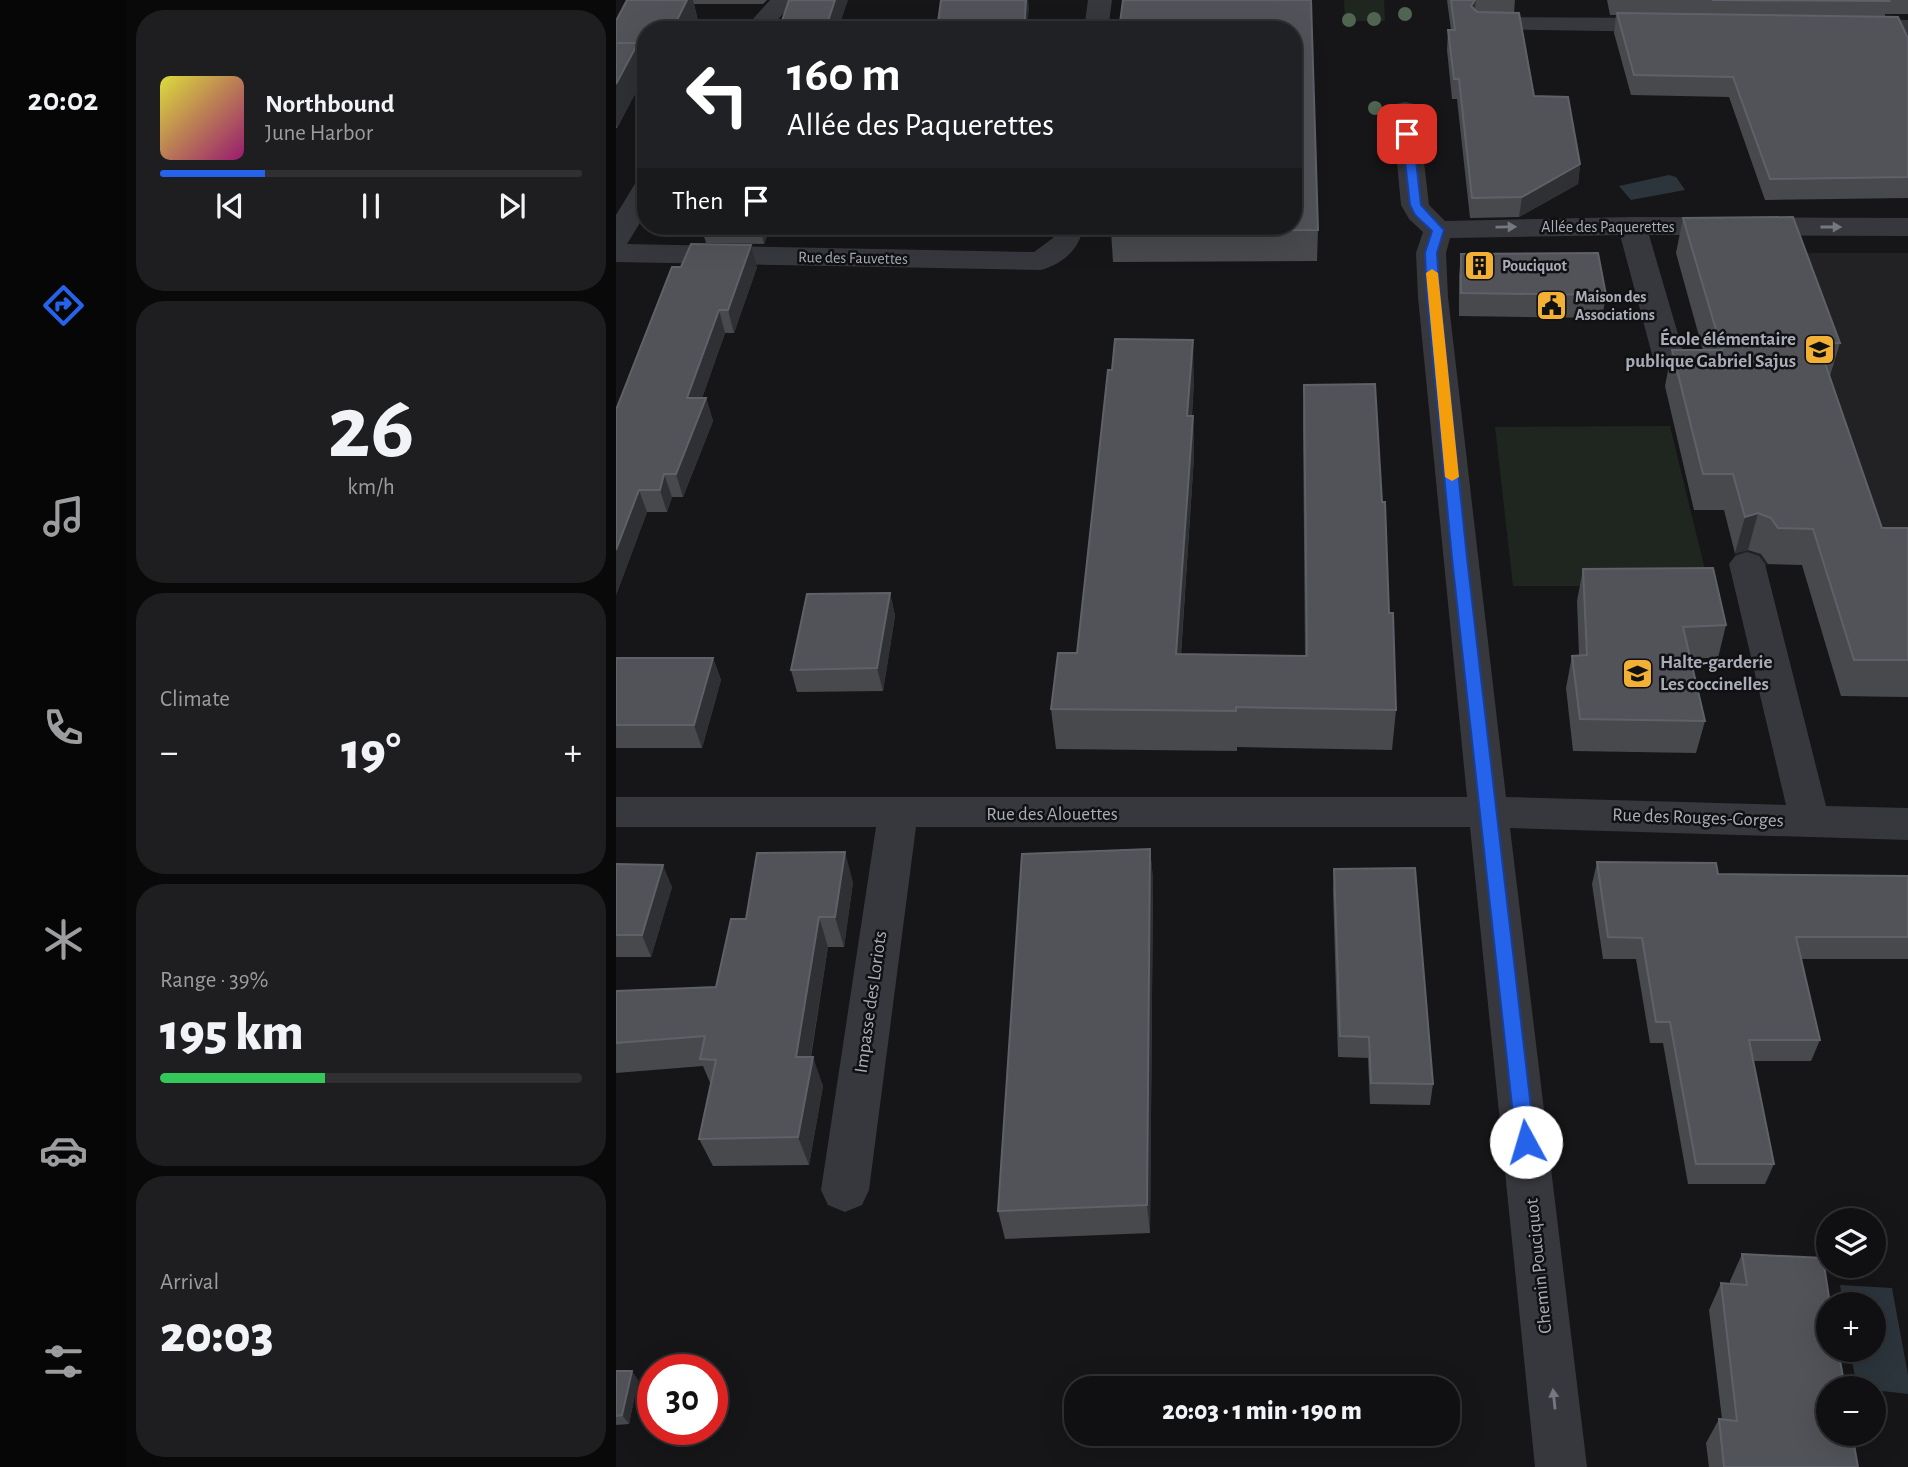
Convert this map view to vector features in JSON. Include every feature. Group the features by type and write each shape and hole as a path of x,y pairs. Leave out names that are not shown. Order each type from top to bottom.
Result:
{"street":[{"path":"763,21 783,0"},
{"path":"1097,21 1100,0"},
{"path":"1484,24 1689,25"},
{"path":"1826,26 1908,27"},
{"path":"1405,110 1415,205 1438,230"},
{"path":"616,240 637,204"},
{"path":"1632,226 1669,358"},
{"name":"Allée des Paquerettes","path":"1438,230 1632,226 1908,227"},
{"name":"Chemin Pouciquot","path":"1438,230 1431,253 1433,297 1561,1467"},
{"name":"Rue des Fauvettes","path":"616,253 1041,261 1067,241 1068,235"},
{"path":"1747,564 1810,821"},
{"name":"Rue des Alouettes","path":"616,812 1488,812"},
{"name":"Rue des Rouges-Gorges","path":"1488,812 1908,824"},
{"name":"Impasse des Loriots","path":"845,1190 898,814"}],"shaded area":[{"path":"1344,0 1384,0 1385,21 1345,21"},
{"path":"1669,175 1676,177 1685,190 1631,200 1619,186"},
{"path":"1676,253 1908,253 1908,697 1841,696 1802,565 1737,564 1724,510 1694,510 1665,386 1712,386"},
{"path":"1670,426 1709,586 1513,586 1495,427"},
{"path":"1840,1285 1892,1288 1908,1375 1908,1394 1886,1391 1886,1376 1855,1376 1852,1362 1886,1362 1886,1292 1841,1292"}],"building":[{"path":"627,0 687,0 676,21 637,21 637,43 616,43 616,21"},
{"path":"789,0 835,0 828,21 782,21"},
{"path":"941,0 1026,0 1025,21 938,21"},
{"path":"1123,0 1311,0 1318,230 1302,230 1302,21 1120,21"},
{"path":"1451,0 1475,0 1471,6 1477,12 1519,13 1534,96 1568,97 1580,164 1522,197 1472,198 1459,79 1454,79 1448,30 1455,30"},
{"path":"1712,0 1888,0 1889,1"},
{"path":"1617,13 1898,17 1908,38 1908,177 1770,179 1733,77 1634,75"},
{"path":"616,43 637,43 637,45 616,84"},
{"path":"1793,217 1840,343 1818,343 1882,528 1908,528 1908,660 1854,660 1813,529 1778,528 1771,518 1758,513 1745,517 1733,474 1703,474 1672,350 1722,350 1683,218"},
{"path":"691,244 751,245 728,310 719,310 687,398 706,398 676,474 664,474 660,490 639,490 616,550 616,410 672,267 681,267"},
{"path":"1598,253 1606,295 1461,293 1461,254"},
{"path":"1115,339 1193,340 1187,416 1193,416 1176,654 1307,656 1304,385 1375,384 1382,502 1385,502 1389,613 1393,613 1396,710 1236,707 1236,711 1051,709 1058,653 1077,653 1108,370 1112,370"},
{"name":"Halte-garderie Les coccinelles","path":"1713,568 1726,625 1683,627 1705,721 1580,719 1572,656 1587,655 1583,569"},
{"path":"890,593 877,668 791,670 807,594"},
{"path":"616,658 713,658 694,725 616,725"},
{"path":"1150,849 1147,1205 998,1211 1022,854"},
{"path":"845,852 835,917 819,917 796,1057 813,1057 798,1137 699,1139 716,1060 700,1059 705,1036 616,1043 616,991 716,987 731,919 746,919 757,853"},
{"path":"1597,862 1716,863 1718,874 1908,876 1908,937 1796,937 1820,1040 1749,1040 1774,1164 1696,1164 1670,1022 1656,1022 1642,938 1608,937"},
{"path":"616,864 663,865 642,935 616,935"},
{"path":"1415,868 1433,1084 1371,1083 1369,1037 1340,1036 1334,869"},
{"path":"1742,1254 1816,1258 1816,1278 1826,1278 1828,1292 1816,1292 1816,1362 1840,1362 1843,1376 1816,1376 1816,1446 1854,1446 1858,1467 1724,1467 1719,1419 1737,1421 1721,1283 1747,1285"},
{"path":"616,1371 632,1371 622,1415 616,1416"}],"slow traffic":[{"path":"1432,273 1452,477"}],"place":[{"name":"Pouciquot","path":"1479,266"},
{"name":"Maison des Associations","path":"1552,306"},
{"name":"École élémentaire publique Gabriel Sajus","path":"1819,350"},
{"name":"Halte-garderie Les coccinelles","path":"1637,673"}],"route":[{"path":"1407,134 1415,205 1438,230 1431,253 1433,297 1526,1142"}]}
